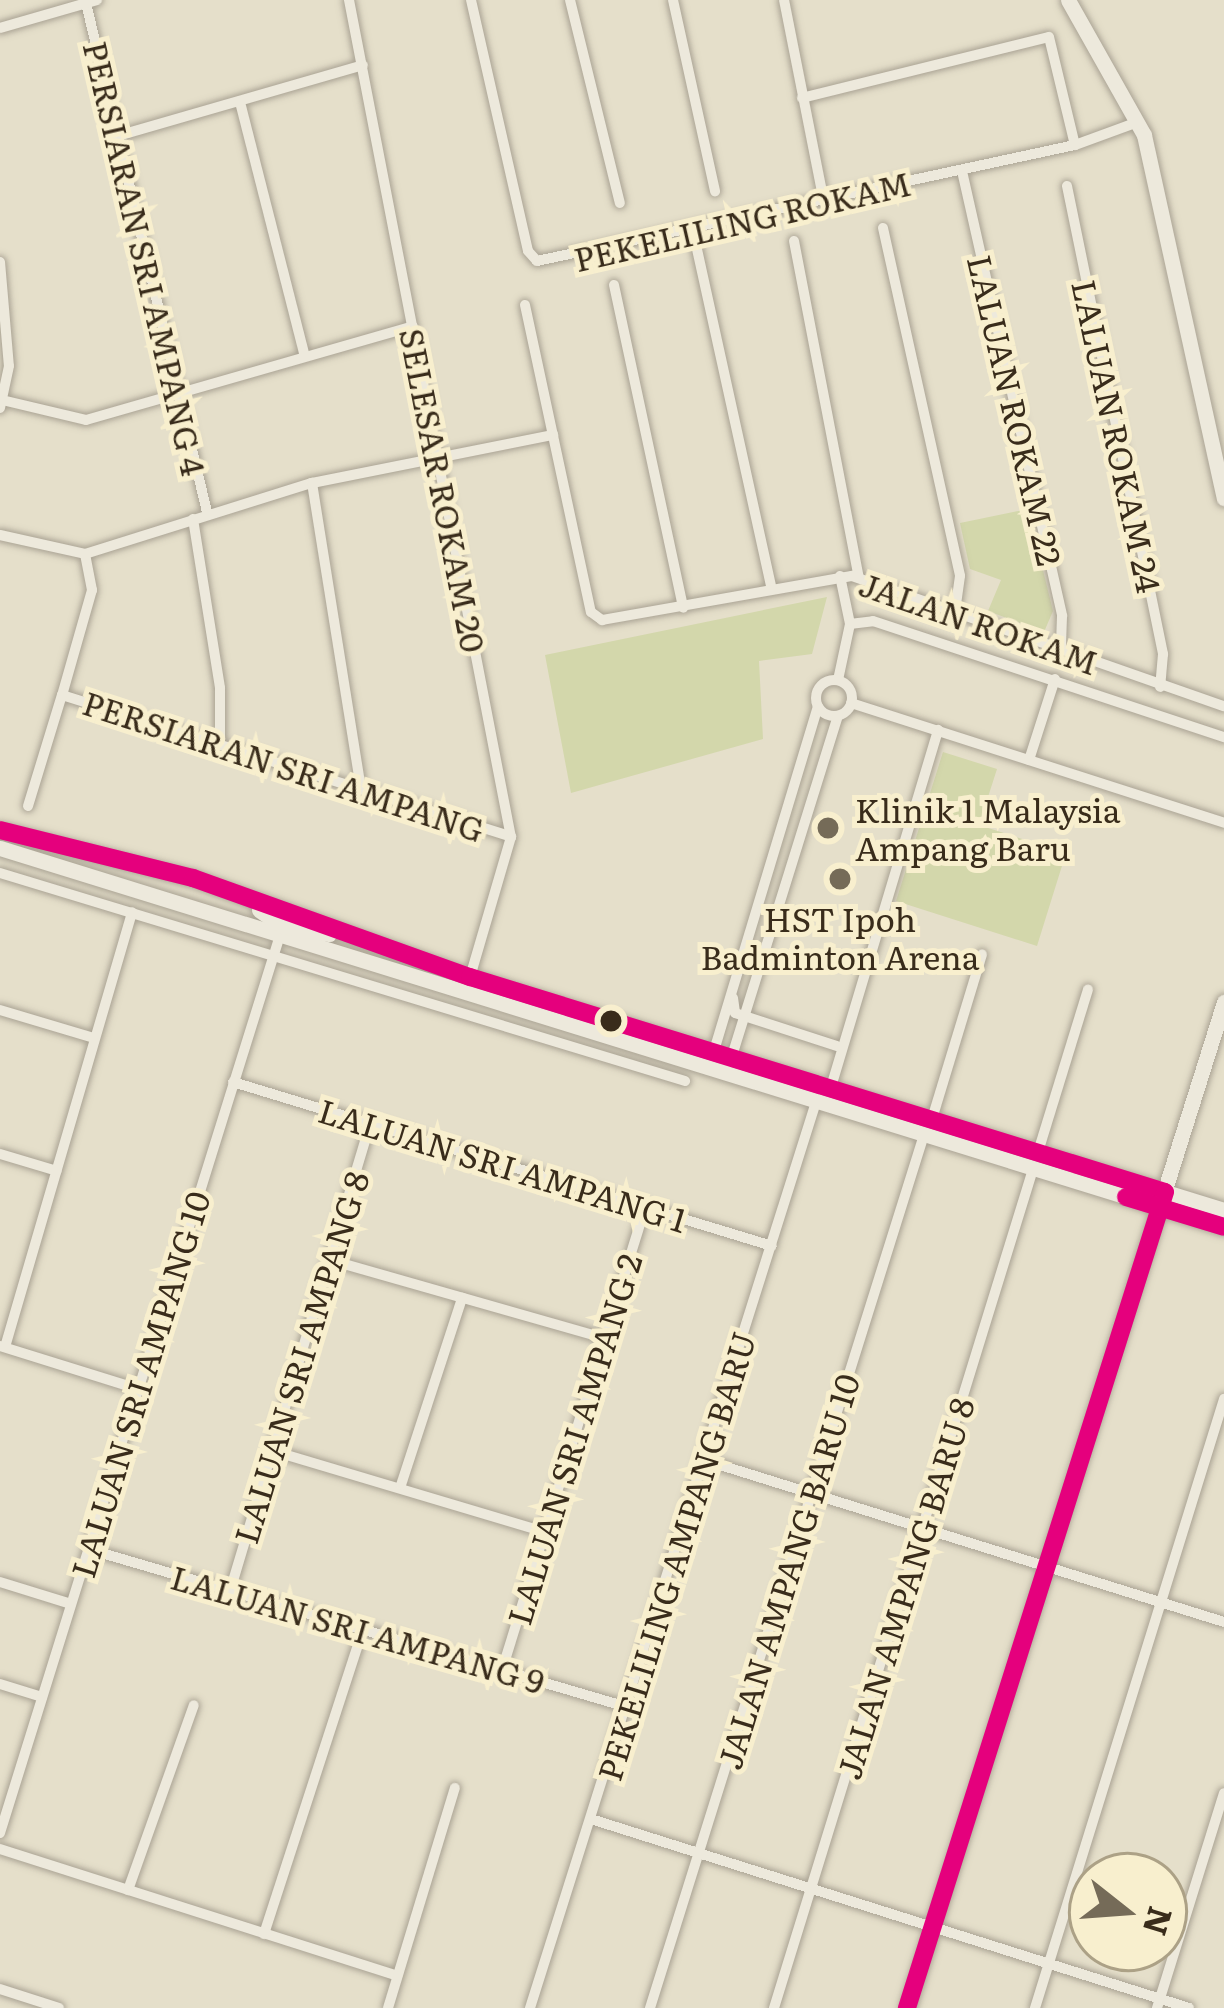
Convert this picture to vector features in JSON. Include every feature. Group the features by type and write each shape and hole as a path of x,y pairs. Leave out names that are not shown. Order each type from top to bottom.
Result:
{"main road":[{"path":"1068,0 1138,122 1224,498"},
{"path":"0,830 268,903 470,977"},
{"path":"0,848 281,930 816,1102 928,1127 1162,1200 1224,1227"},
{"path":"144,869 265,912 281,930 470,977 732,1056 831,1087 928,1127"},
{"path":"907,2008 1224,1002"},
{"path":"1162,1200 1224,1210"}],"street":[{"name":"SELESAR ROKAM 20","path":"349,0 511,837 470,977"},
{"name":"PEKELILING ROKAM","path":"471,0 528,251 537,261 1075,145 1138,122"},
{"path":"570,0 620,203"},
{"path":"673,0 715,191"},
{"path":"784,0 824,202"},
{"path":"0,28 92,2"},
{"name":"PERSIARAN SRI AMPANG 4","path":"92,2 114,137 206,512"},
{"path":"802,98 1049,38 1075,145"},
{"path":"114,137 363,65"},
{"path":"240,102 304,354"},
{"name":"LALUAN ROKAM 22","path":"962,171 1062,616 1061,650"},
{"name":"LALUAN ROKAM 24","path":"1067,186 1163,654 1160,687"},
{"path":"883,228 960,576 955,611"},
{"path":"693,231 772,589"},
{"path":"794,241 860,577"},
{"path":"0,262 9,366 1,404 86,420 413,326"},
{"path":"614,285 683,608"},
{"path":"0,535 86,554 206,512 312,483 553,435 525,305"},
{"name":"JALAN ROKAM","path":"553,435 591,612 615,622 840,576 860,577 1224,706"},
{"path":"312,483 362,788"},
{"path":"193,519 220,688 220,745"},
{"name":"PERSIARAN SRI AMPANG","path":"86,554 92,590 62,695 511,837"},
{"path":"840,576 850,624 838,680 851,703 1224,824"},
{"path":"850,624 873,621 1224,736"},
{"path":"1029,760 1055,679"},
{"path":"720,1071 712,1050 818,707 818,690 838,680"},
{"path":"28,806 62,695"},
{"path":"720,1071 732,1056 838,716 851,703"},
{"path":"818,707 838,716"},
{"path":"831,1087 837,1046 938,730"},
{"path":"0,873 685,1081"},
{"path":"132,912 2,1347 138,1389"},
{"name":"LALUAN SRI AMPANG 10","path":"0,1833 281,930"},
{"name":"JALAN AMPANG BARU 10","path":"650,2008 982,954"},
{"path":"739,964 732,1003 744,1017 837,1046"},
{"name":"JALAN AMPANG BARU 8","path":"774,2008 1088,989"},
{"path":"0,1010 94,1038"},
{"name":"LALUAN SRI AMPANG 1","path":"233,1082 772,1246"},
{"name":"PEKELILING AMPANG BARU","path":"530,2008 594,1820 816,1102"},
{"name":"LALUAN SRI AMPANG 8","path":"230,1591 370,1124"},
{"path":"0,1154 57,1172"},
{"name":"LALUAN SRI AMPANG 2","path":"502,1670 645,1208"},
{"path":"330,1260 604,1338"},
{"path":"401,1485 462,1298"},
{"path":"1035,2008 1224,1399"},
{"path":"272,1451 401,1485 544,1532"},
{"path":"704,1460 1224,1622"},
{"name":"LALUAN SRI AMPANG 9","path":"88,1550 627,1707"},
{"path":"0,1582 71,1604"},
{"path":"265,1934 363,1630"},
{"path":"0,1684 42,1697"},
{"path":"128,1890 194,1705"},
{"path":"388,2008 455,1788"},
{"path":"1158,2003 1224,1793"},
{"path":"594,1820 1158,2003 1189,2008"},
{"path":"0,1849 397,1976"},
{"path":"0,1989 59,2008"}],"green space":[{"path":"1028,509 1053,611 1044,632 988,611 1001,580 970,569 960,523"},
{"path":"827,597 812,654 759,661 763,739 571,793 545,655"},
{"path":"943,752 997,769 979,825 1066,853 1037,946 896,901"}],"transit line":[{"path":"0,830 193,878 470,977 1165,1192 907,2008"},
{"path":"1126,1197 1224,1227"}],"place":[{"name":"Klinik 1 Malaysia Ampang Baru","path":"828,828"},
{"name":"HST Ipoh Badminton Arena","path":"840,879"}]}
